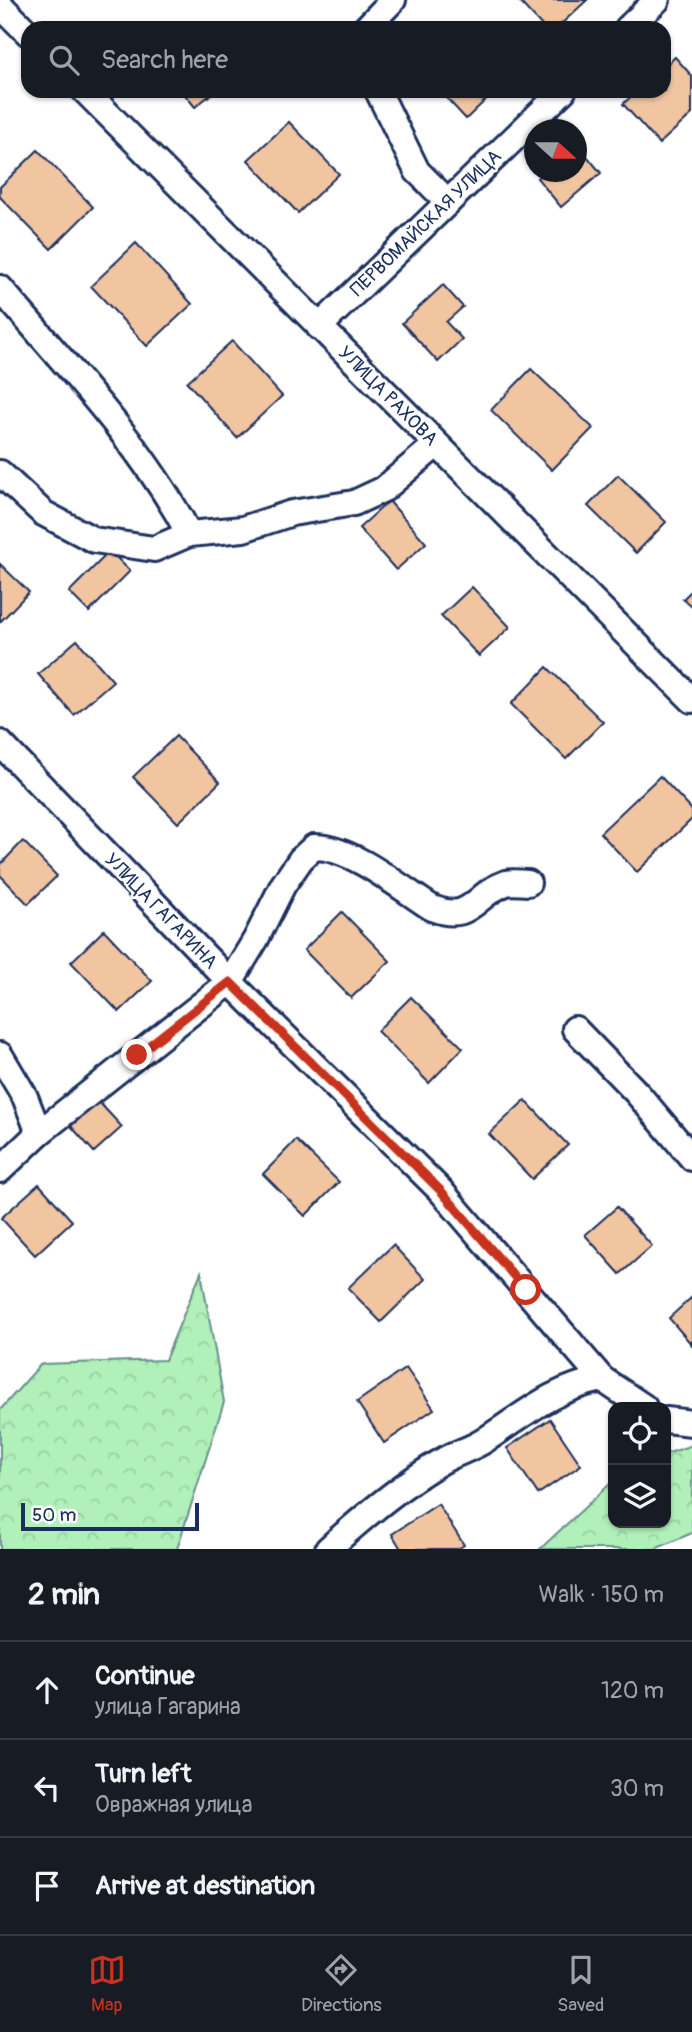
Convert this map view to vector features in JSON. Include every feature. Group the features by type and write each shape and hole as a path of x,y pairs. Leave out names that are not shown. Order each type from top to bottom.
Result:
{"street":[{"path":"373,21 393,0"},
{"path":"635,21 657,0"},
{"path":"0,5 21,26"},
{"name":"УЛИЦА РАХОВА","path":"92,98 692,700"},
{"path":"381,98 417,171 448,202"},
{"name":"ПЕРВОМАЙСКАЯ УЛИЦА","path":"319,327 556,98"},
{"path":"0,288 116,424 174,505 189,534"},
{"path":"0,473 43,513 94,540 155,549 189,534 243,529 292,513 354,503 384,489 436,444"},
{"name":"УЛИЦА ГАГАРИНА","path":"0,743 230,982 441,1191 602,1379 636,1402"},
{"path":"0,1170 39,1133 230,982 256,939 283,885 301,859 314,847 329,847 347,853 444,913 464,911 505,884 528,883"},
{"path":"575,1028 637,1093 692,1158"},
{"path":"0,1055 25,1097 39,1133"},
{"path":"328,1549 363,1518 443,1460 483,1442 521,1414 552,1396 580,1384 602,1379"},
{"path":"671,1421 692,1423"}],"green space":[{"path":"201,1272 224,1402 177,1549 0,1549 0,1410 41,1364 165,1360"},
{"path":"692,1445 692,1533 655,1549 540,1549 608,1486 608,1528 671,1528 671,1452"}],"building":[{"path":"518,0 587,0 564,21 538,21"},
{"path":"675,57 692,76 692,114 659,144 623,104 629,98 671,98 671,61"},
{"path":"188,98 206,98 195,107"},
{"path":"446,98 488,98 466,119"},
{"path":"289,122 339,174 298,213 248,160"},
{"path":"38,150 93,207 51,249 0,197 0,187"},
{"path":"587,156 601,173 561,207 540,182 587,182"},
{"path":"136,243 192,304 147,346 91,286"},
{"path":"443,285 463,307 446,322 462,339 438,362 402,323"},
{"path":"232,341 282,396 237,438 187,382"},
{"path":"531,369 593,428 552,470 491,410"},
{"path":"618,475 666,522 636,553 588,506"},
{"path":"389,501 426,543 396,570 359,528"},
{"path":"110,551 130,571 89,612 69,592"},
{"path":"0,564 29,592 0,622"},
{"path":"472,587 510,627 479,656 441,616"},
{"path":"692,590 692,607 683,599"},
{"path":"77,640 113,681 74,715 38,674"},
{"path":"547,667 603,722 566,759 511,704"},
{"path":"176,736 220,782 178,823 133,777"},
{"path":"660,776 692,810 692,819 637,872 600,833"},
{"path":"23,841 57,876 28,904 0,875 0,865"},
{"path":"342,912 390,961 351,998 304,950"},
{"path":"104,930 152,981 119,1012 71,962"},
{"path":"411,997 463,1048 429,1083 377,1031"},
{"path":"525,1100 568,1145 532,1179 489,1134"},
{"path":"98,1101 122,1127 94,1152 71,1126"},
{"path":"296,1140 339,1182 305,1216 263,1174"},
{"path":"39,1184 72,1221 35,1255 1,1218"},
{"path":"617,1207 652,1246 620,1274 585,1235"},
{"path":"393,1245 425,1279 381,1322 348,1288"},
{"path":"692,1297 692,1345 669,1318"},
{"path":"406,1368 434,1409 384,1443 357,1402"},
{"path":"550,1419 581,1465 538,1494 507,1448"},
{"path":"438,1504 464,1545 458,1549 401,1549 392,1534"}],"route":[{"path":"137,1055 230,982 441,1191 526,1290"}]}
